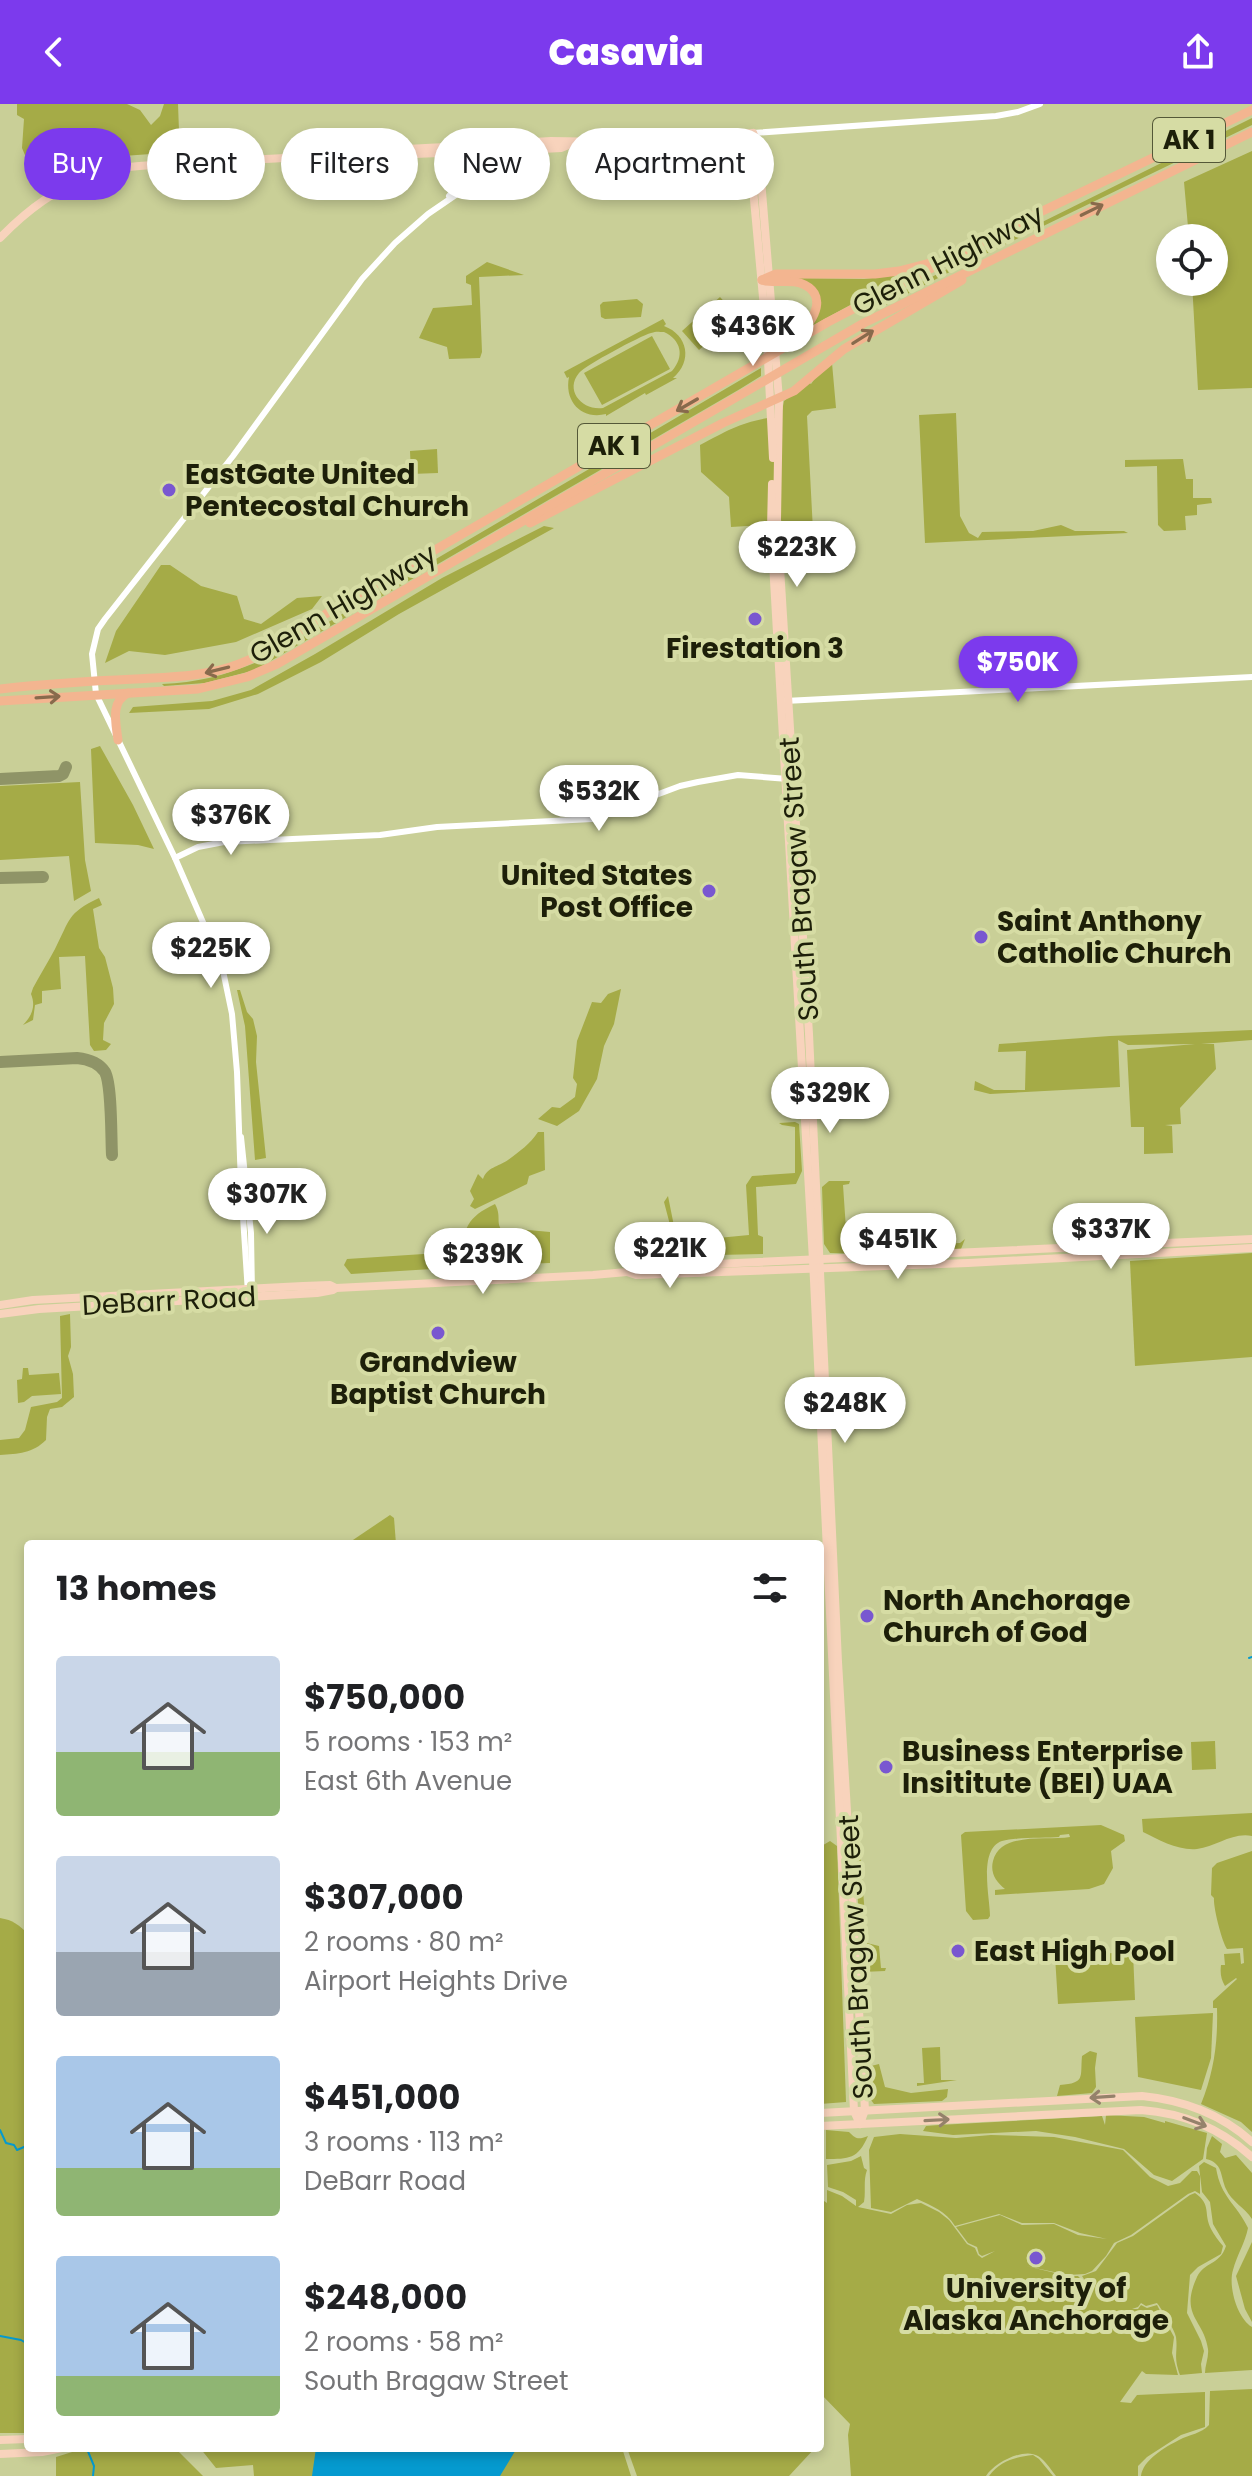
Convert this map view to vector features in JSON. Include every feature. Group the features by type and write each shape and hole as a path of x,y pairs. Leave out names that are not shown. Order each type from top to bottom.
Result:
{"highway":[{"name":"Glenn Highway","path":"94,681 185,676 216,672 240,664 828,322 1028,218 1252,110"},
{"name":"Glenn Highway","path":"96,694 198,689 247,677 277,664 864,323 1252,132"},
{"path":"766,280 785,274 875,274 913,269 1028,218"},
{"path":"483,544 547,515 774,396 794,391 836,354 867,334 1021,245"},
{"path":"743,373 801,331 816,314 816,300 806,285 794,281 766,280"},
{"name":"AK 1","path":"0,689 94,681"},
{"path":"118,740 116,707 120,697 131,692"},
{"name":"AK 1","path":"0,701 96,694"}],"main road":[{"path":"0,238 47,197 93,174 139,166 354,152 434,151"},
{"name":"South Bragaw Street","path":"761,200 774,396 771,528 785,701 865,2110 860,2124"},
{"name":"DeBarr Road","path":"817,1264 1252,1239"},
{"name":"DeBarr Road","path":"0,1305 33,1300 250,1291 317,1293 336,1288 627,1272 651,1267 1252,1248"},
{"name":"South Bragaw Street","path":"817,1264 854,2111 860,2124"},
{"name":"DeBarr Road","path":"0,1314 250,1291"},
{"path":"824,2113 1142,2096 1174,2100 1203,2110 1252,2142"},
{"path":"824,2126 1122,2110 1157,2111 1203,2124 1229,2138 1252,2157"},
{"path":"0,2440 24,2439"},
{"path":"0,2454 42,2452"}],"street":[{"path":"774,132 996,116 1040,104"},
{"path":"250,1291 232,1018 222,966 175,858 96,694 92,654 105,619 233,456 362,279 395,243 446,200"},
{"path":"785,701 1252,677"},
{"path":"175,858 198,847 224,842 380,835 439,826 592,819 698,782 738,775 789,779"}],"green space":[{"path":"17,104 127,104 140,110 151,125 160,116 164,104 178,104 179,128 147,128 147,154 131,155 131,128 24,128 24,153 22,148 24,119 17,115"},
{"path":"1252,118 1252,125 884,306 881,302"},
{"path":"1252,151 1252,388 1198,390 1193,296 1228,296 1228,224 1188,224 1184,182"},
{"path":"487,262 524,275 479,277 480,358 449,359 447,347 419,338 433,308 472,305 471,285 466,283 466,276"},
{"path":"907,274 810,327 817,317 821,301 794,278 864,279"},
{"path":"720,297 737,316 699,350 682,331"},
{"path":"637,299 643,304 641,317 601,317 600,305 603,302"},
{"path":"663,319 664,326 678,336 685,349 683,364 673,378 677,378 606,416 582,412 577,407 569,394 569,377 564,372","holes":["658,332 670,335 680,354 672,371 603,408 589,406 578,398 575,380 584,369 645,335"]},
{"path":"652,336 670,369 602,405 584,373"},
{"path":"832,363 836,408 812,411 807,416 814,550 785,552 781,550 779,524 731,527 729,497 701,472 700,445 738,426 781,416 784,401 808,382 811,384 820,371"},
{"path":"761,368 761,376 740,389 255,670 205,683 162,684 217,676 269,657"},
{"path":"956,413 960,516 969,533 978,538 982,532 1033,531 1061,525 1075,531 1128,533 925,543 919,415"},
{"path":"437,449 438,473 411,474 410,451"},
{"path":"1183,459 1186,479 1193,479 1193,498 1211,498 1212,503 1197,505 1197,515 1185,516 1186,530 1164,531 1158,525 1157,466 1125,467 1125,460"},
{"path":"544,526 554,528 399,614 321,662 258,694 209,709 129,713 133,707 212,701 251,690 442,578"},
{"path":"161,565 170,565 201,586 237,596 244,619 261,624 297,598 322,596 312,609 236,642 165,655 129,651 105,663 116,631"},
{"path":"100,746 154,849 95,843 91,749"},
{"path":"80,782 85,860 91,891 74,901 69,856 0,860 0,786"},
{"path":"99,898 102,905 93,909 99,948 105,957 114,1004 104,1023 103,1040 111,1044 106,1050 94,1051 90,1045 85,956 59,957 61,989 42,991 42,1003 35,1005 33,1020 23,1025 32,1011 33,988 67,924 81,908"},
{"path":"621,989 597,1079 579,1111 557,1126 538,1119 552,1107 560,1108 575,1097 577,1084 573,1078 577,1041 592,1002 601,1003 608,994"},
{"path":"237,990 240,990 247,1012 253,1019 257,1036 256,1062 266,1158 255,1160 245,1026"},
{"path":"1252,1030 1252,1040 1201,1044 1214,1044 1216,1069 1180,1108 1181,1124 1165,1125 1172,1126 1173,1153 1144,1154 1144,1127 1131,1127 1127,1050 1195,1044 1128,1045 1118,1040 1120,1087 990,1094 974,1090 975,1081 994,1090 1025,1090 1026,1051 998,1052 999,1044"},
{"path":"779,1123 799,1124 802,1171 796,1184 756,1187 758,1235 763,1237 763,1254 671,1256 669,1221 664,1202 668,1196 676,1236 687,1241 749,1235 746,1185 752,1176 795,1173 795,1127"},
{"path":"538,1132 544,1132 545,1170 529,1176 527,1184 475,1209 470,1206 474,1199 470,1191 478,1174 483,1179"},
{"path":"829,1181 850,1181 843,1185 847,1244 865,1249 960,1243 965,1239 961,1249 830,1253 824,1244 822,1187"},
{"path":"495,1204 502,1230 513,1239 517,1229 550,1232 550,1263 463,1266 467,1228 476,1215"},
{"path":"439,1253 438,1262 432,1269 351,1274 344,1265 347,1259"},
{"path":"1252,1253 1252,1357 1135,1366 1130,1261"},
{"path":"70,1314 71,1347 68,1356 74,1397 62,1407 50,1409 46,1440 36,1448 0,1455 0,1440 19,1438 25,1430 31,1407 57,1402 62,1398 60,1316"},
{"path":"23,1368 28,1368 29,1375 59,1373 61,1394 32,1396 18,1403 17,1380 22,1379"},
{"path":"390,1515 394,1518 396,1540 353,1540"},
{"path":"1215,1741 1216,1769 1192,1770 1191,1742"},
{"path":"1252,1813 1252,1836 1238,1836 1197,1849 1176,1847 1143,1832 1142,1819"},
{"path":"1101,1825 1124,1835 1125,1841 1111,1851 1113,1868 1104,1884 1089,1889 995,1895 995,1890 1005,1889 994,1877 992,1865 997,1852 1005,1845 1026,1839 1070,1837 1069,1834 1007,1840 995,1846 990,1854 987,1886 990,1916 988,1919 973,1920 966,1911 961,1835 965,1832"},
{"path":"830,1841 837,1846 846,2102 824,2104 824,1845"},
{"path":"855,1850 860,1850 867,1943 879,1946 881,1968 886,1968 885,1971 862,1972"},
{"path":"1252,1851 1252,2132 1241,2122 1201,2104 1216,2045 1217,2008 1213,2008 1213,2001 1237,1979 1225,1986 1221,1976 1221,1965 1225,1965 1224,1954 1240,1953 1241,1964 1244,1963 1243,1948 1227,1949 1223,1939 1211,1895 1212,1868 1217,1863"},
{"path":"0,1918 16,1923 24,1930 24,2433 0,2433"},
{"path":"1133,1952 1135,2000 1058,2004 1055,1956"},
{"path":"1213,2013 1211,2058 1201,2090 1138,2077 1135,2017"},
{"path":"940,2047 941,2080 957,2080 917,2086 917,2083 924,2083 922,2048"},
{"path":"1090,2051 1097,2053 1096,2087 1092,2093 1057,2096 1060,2085 1074,2083 1080,2078 1082,2056"},
{"path":"879,2064 885,2087 911,2093 948,2089 947,2097 942,2101 874,2104 871,2100 871,2066"},
{"path":"1106,2115 1144,2117 1207,2133 1203,2159 1172,2181 1154,2175 1124,2149 1075,2137 1036,2131 953,2135 923,2131 926,2126 1102,2116 1105,2125"},
{"path":"826,2130 849,2132 857,2138 868,2136 852,2156 826,2159"},
{"name":"University of Alaska Anchorage","path":"900,2134 956,2138 991,2135 1054,2137 1123,2150 1150,2177 1168,2186 1180,2183 1192,2171 1197,2171 1200,2194 1195,2191 1188,2194 1131,2235 1114,2243 1092,2271 1068,2275 1026,2266 1068,2276 1078,2276 1091,2290 1082,2276 1096,2271 1117,2243 1133,2236 1190,2195 1195,2193 1200,2197 1211,2229 1223,2246 1221,2254 1190,2275 1187,2313 1204,2351 1202,2373 1180,2375 1176,2337 1171,2324 1157,2303 1146,2306 1141,2303 1132,2309 1138,2309 1141,2305 1147,2308 1157,2305 1174,2337 1172,2353 1178,2375 1146,2374 1142,2371 1120,2402 1131,2403 1137,2395 1205,2392 1205,2427 1181,2435 1147,2457 1138,2466 1138,2476 1056,2476 1041,2458 1025,2454 1002,2462 986,2476 851,2476 850,2424 824,2397 824,2201 827,2203 827,2190 856,2206 856,2200 828,2187 827,2165 861,2156 867,2170 864,2202 858,2207 891,2214 907,2205 921,2203 949,2220 967,2244 975,2248 982,2258 995,2251 982,2256 977,2247 968,2243 956,2227 1000,2215 1022,2225 1054,2224 1078,2235 1107,2239 1054,2223 1022,2223 999,2214 955,2226 943,2213 917,2199 891,2212 871,2208 869,2150 874,2137"},
{"path":"1212,2136 1222,2144 1220,2152 1225,2158 1236,2155 1252,2173 1252,2219 1228,2193 1215,2163 1206,2159"},
{"path":"1204,2162 1216,2168 1225,2194 1248,2228 1233,2270 1232,2284 1238,2309 1252,2327 1252,2370 1205,2373 1208,2349 1192,2309 1192,2290 1200,2272 1220,2257 1226,2246 1213,2224 1210,2202 1202,2192 1199,2166"},
{"path":"1252,2242 1252,2322 1236,2276"},
{"path":"1252,2389 1252,2476 1141,2476 1156,2455 1209,2425 1210,2391"},
{"path":"72,2452 179,2452 203,2476 56,2476 56,2457"},
{"path":"203,2452 623,2452 631,2476 254,2476 253,2465 216,2468"},
{"path":"628,2452 811,2452 789,2476 637,2476"},
{"path":"1033,2455 1053,2476 989,2476 1008,2461"}],"water":[{"path":"315,2452 515,2452 500,2476 312,2476"}],"waterway":[{"path":"0,2130 6,2143 14,2145 17,2150 24,2147"},
{"path":"0,2336 24,2342"},
{"path":"88,2452 94,2466 93,2476"}],"taxiway":[{"path":"0,779 59,776 66,767"},
{"path":"0,878 43,877"},
{"path":"0,1062 77,1058 100,1066 109,1088 112,1155"}],"place":[{"name":"EastGate United Pentecostal Church","path":"169,490"},
{"name":"Firestation 3","path":"755,619"},
{"name":"United States Post Office","path":"709,891"},
{"name":"Saint Anthony Catholic Church","path":"981,937"},
{"name":"Grandview Baptist Church","path":"438,1333"},
{"name":"North Anchorage Church of God","path":"867,1616"},
{"name":"Business Enterprise Insititute (BEI) UAA","path":"886,1767"},
{"name":"East High Pool","path":"958,1951"},
{"name":"University of Alaska Anchorage","path":"1036,2258"}]}
